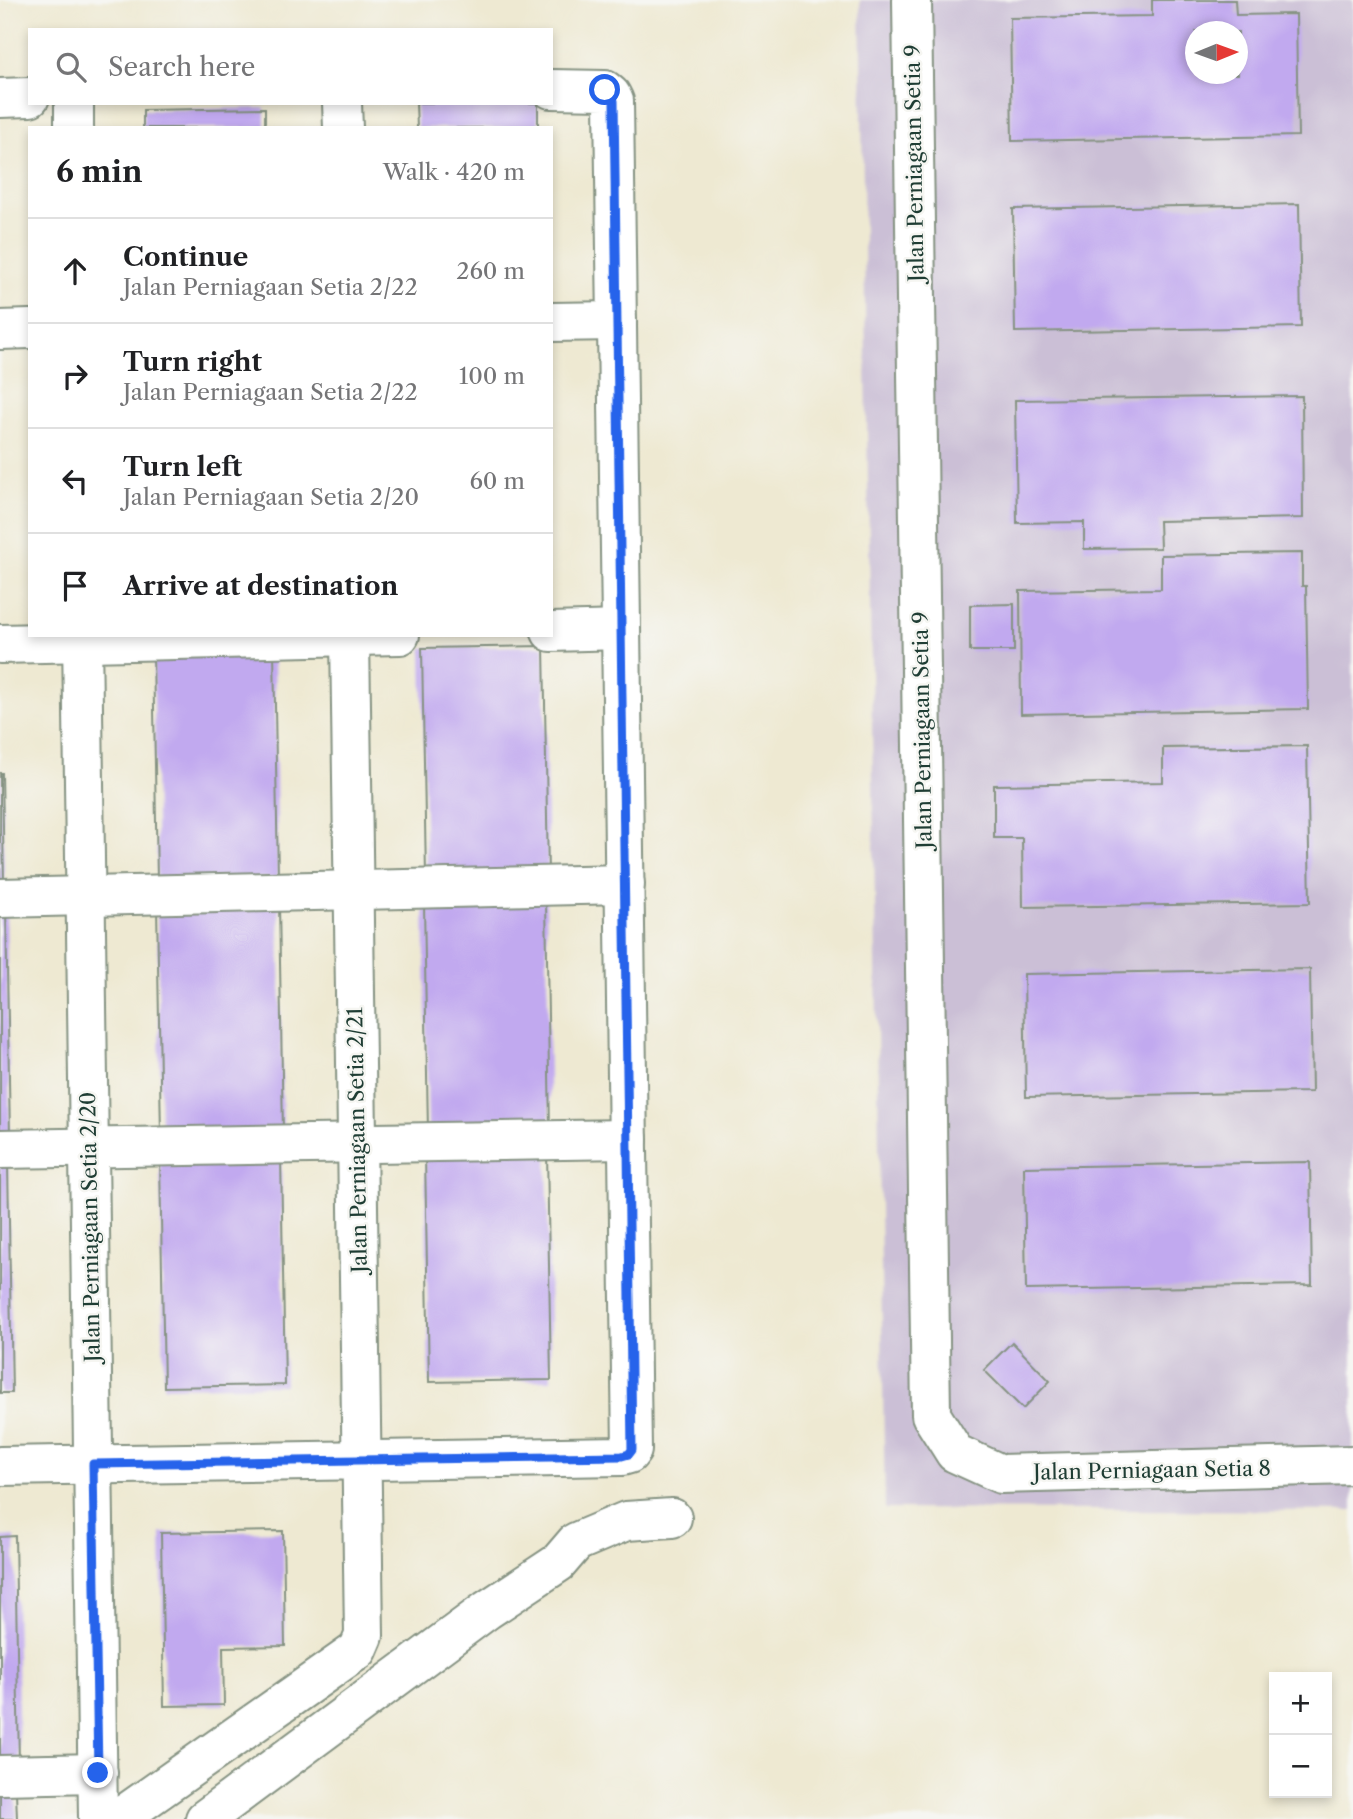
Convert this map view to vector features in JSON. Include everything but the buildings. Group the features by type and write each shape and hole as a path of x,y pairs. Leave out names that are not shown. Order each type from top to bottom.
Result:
{"street":[{"name":"Jalan Perniagaan Setia 9","path":"912,0 931,1415 956,1453"},
{"path":"0,1466 629,1454 633,1442 614,101 605,90 553,89"},
{"path":"0,98 28,97"},
{"path":"74,105 74,126"},
{"path":"342,105 343,126"},
{"path":"553,322 617,321"},
{"path":"0,330 28,329"},
{"path":"553,632 621,631"},
{"path":"0,644 82,639 261,637"},
{"name":"Jalan Perniagaan Setia 2/21","path":"118,1819 358,1650 364,1636 350,637"},
{"name":"Jalan Perniagaan Setia 2/20","path":"82,639 98,1819"},
{"path":"0,898 625,884"},
{"path":"0,1149 628,1139"},
{"name":"Jalan Perniagaan Setia 8","path":"956,1453 1001,1474 1353,1465"},
{"path":"205,1819 487,1610 558,1563 576,1542 626,1521 672,1518"},
{"path":"0,1775 98,1773"}],"shaded area":[{"path":"860,0 1353,0 1353,1511 885,1509"}],"route":[{"path":"98,1773 93,1464 622,1456 632,1450 614,101 605,90"}]}
